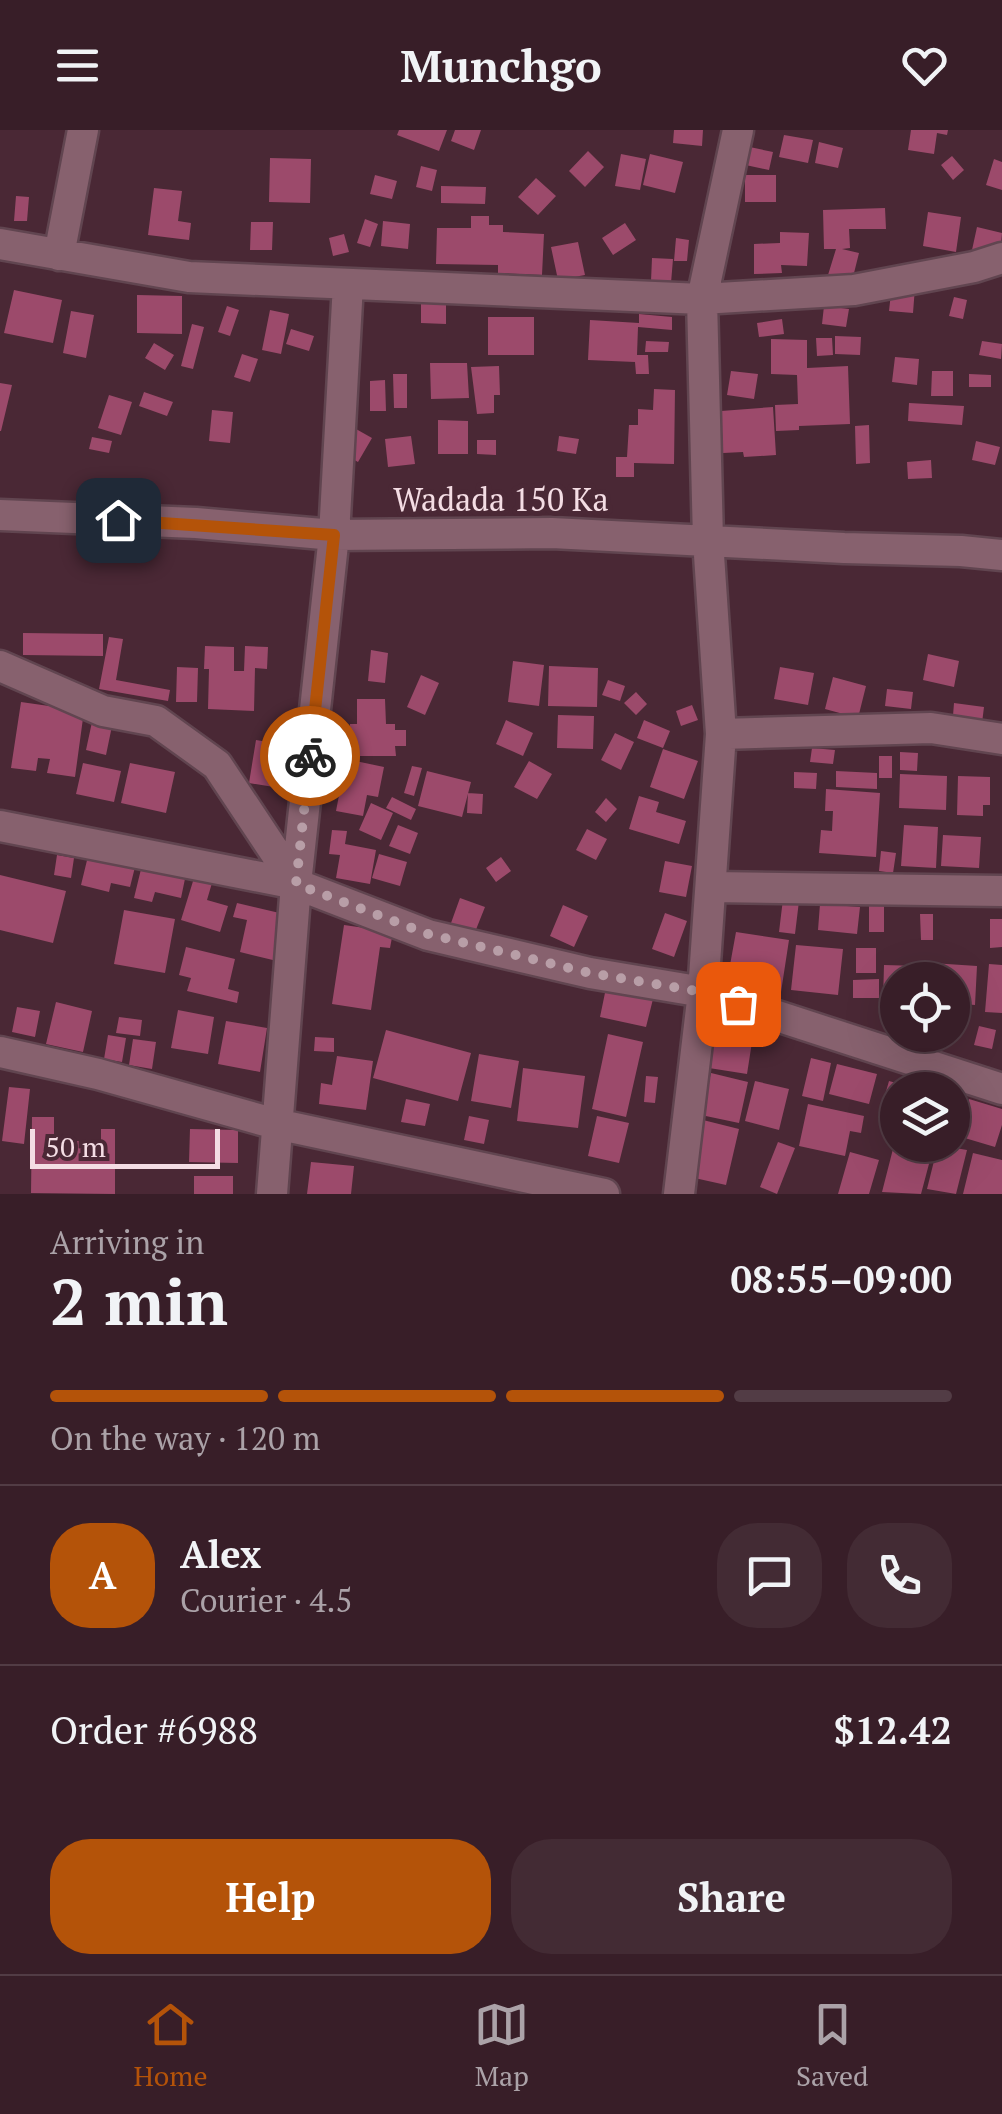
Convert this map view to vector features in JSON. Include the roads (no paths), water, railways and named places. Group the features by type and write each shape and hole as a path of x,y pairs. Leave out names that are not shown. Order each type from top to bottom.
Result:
{"street":[{"path":"59,255 84,130"},
{"path":"679,1194 712,887 720,734 708,540 702,299 738,130"},
{"path":"0,244 189,278 702,299 854,290 1002,258"},
{"path":"272,1194 296,884 334,535 348,284"},
{"name":"Wadada 150 Ka","path":"0,516 196,523 334,535 552,533 1002,555"},
{"path":"0,666 103,711 156,721 217,765 296,884"},
{"path":"720,734 931,728 1002,739"},
{"path":"0,826 296,884 428,934 590,973 702,992 1002,1089"},
{"path":"712,887 1002,892"},
{"path":"0,1052 98,1074 276,1124 604,1194"}]}
